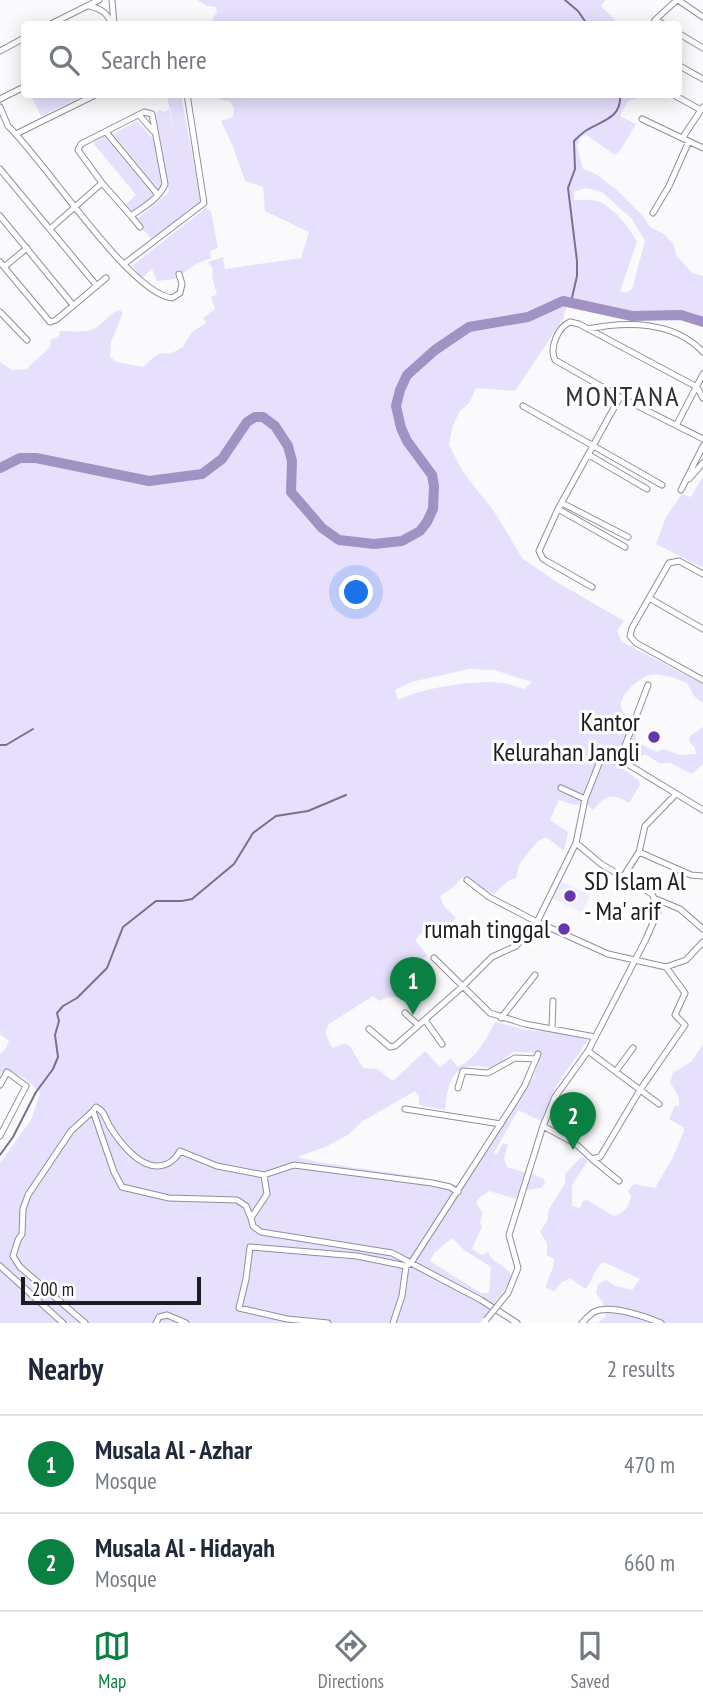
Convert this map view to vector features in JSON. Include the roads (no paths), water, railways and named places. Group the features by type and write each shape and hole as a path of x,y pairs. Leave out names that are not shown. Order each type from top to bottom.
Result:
{"street":[{"path":"57,21 99,0"},
{"path":"111,0 113,21"},
{"path":"655,21 678,0 703,17"},
{"path":"87,5 100,8 111,21"},
{"path":"682,35 703,48"},
{"path":"1,49 21,39"},
{"path":"682,67 703,79"},
{"path":"0,99 21,88"},
{"path":"16,134 89,98"},
{"path":"124,264 204,203 188,98"},
{"path":"653,213 669,186 686,139 702,109 680,98"},
{"path":"0,107 5,121 134,276 163,297 172,299 180,293 182,284 179,274"},
{"path":"131,216 158,195 165,184 152,114 144,112 82,144 78,150 102,183 140,227"},
{"path":"139,115 155,134"},
{"path":"642,118 703,148"},
{"path":"106,132 158,195"},
{"path":"0,169 97,286"},
{"path":"50,229 102,183"},
{"path":"0,216 73,305"},
{"path":"27,248 2,264 50,322 56,320 106,278"},
{"path":"0,312 27,340"},
{"path":"703,398 697,387 588,329 570,322 563,325 552,352 553,358 620,397 703,439"},
{"path":"588,329 622,326 669,329 688,338 703,352"},
{"path":"677,424 703,374"},
{"path":"592,587 540,555 540,545 620,397"},
{"path":"523,406 662,485"},
{"path":"687,481 703,446"},
{"path":"589,456 647,489"},
{"path":"681,490 703,463"},
{"path":"560,506 628,537"},
{"path":"560,506 625,547"},
{"path":"703,574 679,561 669,563 630,636 636,643 703,680"},
{"path":"649,598 703,629"},
{"path":"620,759 648,685"},
{"path":"369,1030 390,1048 395,1046 492,957 516,946 537,922 576,843 585,799 604,754 608,752 703,810"},
{"path":"561,788 585,799"},
{"path":"624,877 639,852 645,826 675,794"},
{"path":"576,843 601,864 645,888 656,899 680,909 703,929"},
{"path":"639,852 691,875 703,876"},
{"path":"467,880 489,897 537,922 608,954 634,961 666,967 686,960 703,942"},
{"path":"484,1321 508,1293 518,1268 509,1235 543,1126 555,1097 588,1051 657,915 659,909 656,899"},
{"path":"434,958 484,1009 501,1018 595,1037"},
{"path":"592,1159 600,1157 640,1090 685,1025 675,1013 685,993 666,967"},
{"path":"501,1018 535,975"},
{"path":"552,1028 553,1001"},
{"path":"405,1013 418,1026"},
{"path":"425,1020 442,1044"},
{"path":"616,1072 632,1048"},
{"path":"588,1051 659,1104"},
{"path":"393,1323 409,1265 525,1085 537,1057 515,1058 488,1073 463,1071 458,1088"},
{"path":"0,1085 7,1072 26,1086 0,1136"},
{"path":"85,1323 20,1267 13,1256 22,1234 23,1209 28,1195 71,1131 96,1107 102,1110 110,1127 125,1146 148,1165 167,1164 175,1160 180,1152 217,1166 264,1175 294,1164 432,1183 450,1187 458,1192"},
{"path":"405,1109 500,1124"},
{"path":"93,1111 114,1172 122,1187 169,1198 237,1200 246,1206 253,1226 261,1232 392,1253 409,1265 481,1300 517,1323"},
{"path":"543,1126 568,1139 619,1181"},
{"path":"251,1218 267,1195 264,1175"},
{"path":"328,1323 287,1319 239,1308 250,1247 357,1256 409,1265"},
{"path":"0,1266 63,1323"},
{"path":"582,1323 593,1312 605,1310 642,1316 661,1323"},
{"path":"156,1323 159,1317 167,1315 186,1323"}],"waterway":[{"path":"565,0 585,21"},
{"path":"571,302 577,276 568,188 575,169 574,141 615,113 620,98"},
{"path":"0,468 20,458 36,458 149,481 202,474 222,459 247,422 255,417 263,417 275,426 288,446 292,461 291,492 322,528 339,540 374,544 402,541 420,531 427,522 433,509 434,486 432,475 407,441 396,406 407,375 435,350 469,327 528,317 563,301 632,316 681,315 703,322"},
{"path":"0,745 6,745 33,729"},
{"path":"0,1155 58,1057 55,1035 59,1021 57,1013 77,998 107,968 123,927 156,901 192,899 234,864 253,833 276,816 308,811 346,795"}],"place":[{"name":"Kantor Kelurahan Jangli","path":"654,737"},
{"name":"SD Islam Al - Ma' arif","path":"570,896"},
{"name":"rumah tinggal","path":"564,929"},
{"name":"Musala Al - Azhar","path":"413,1015"},
{"name":"Musala Al - Hidayah","path":"573,1150"}],"district":[{"name":"MONTANA","path":"623,396"}]}
